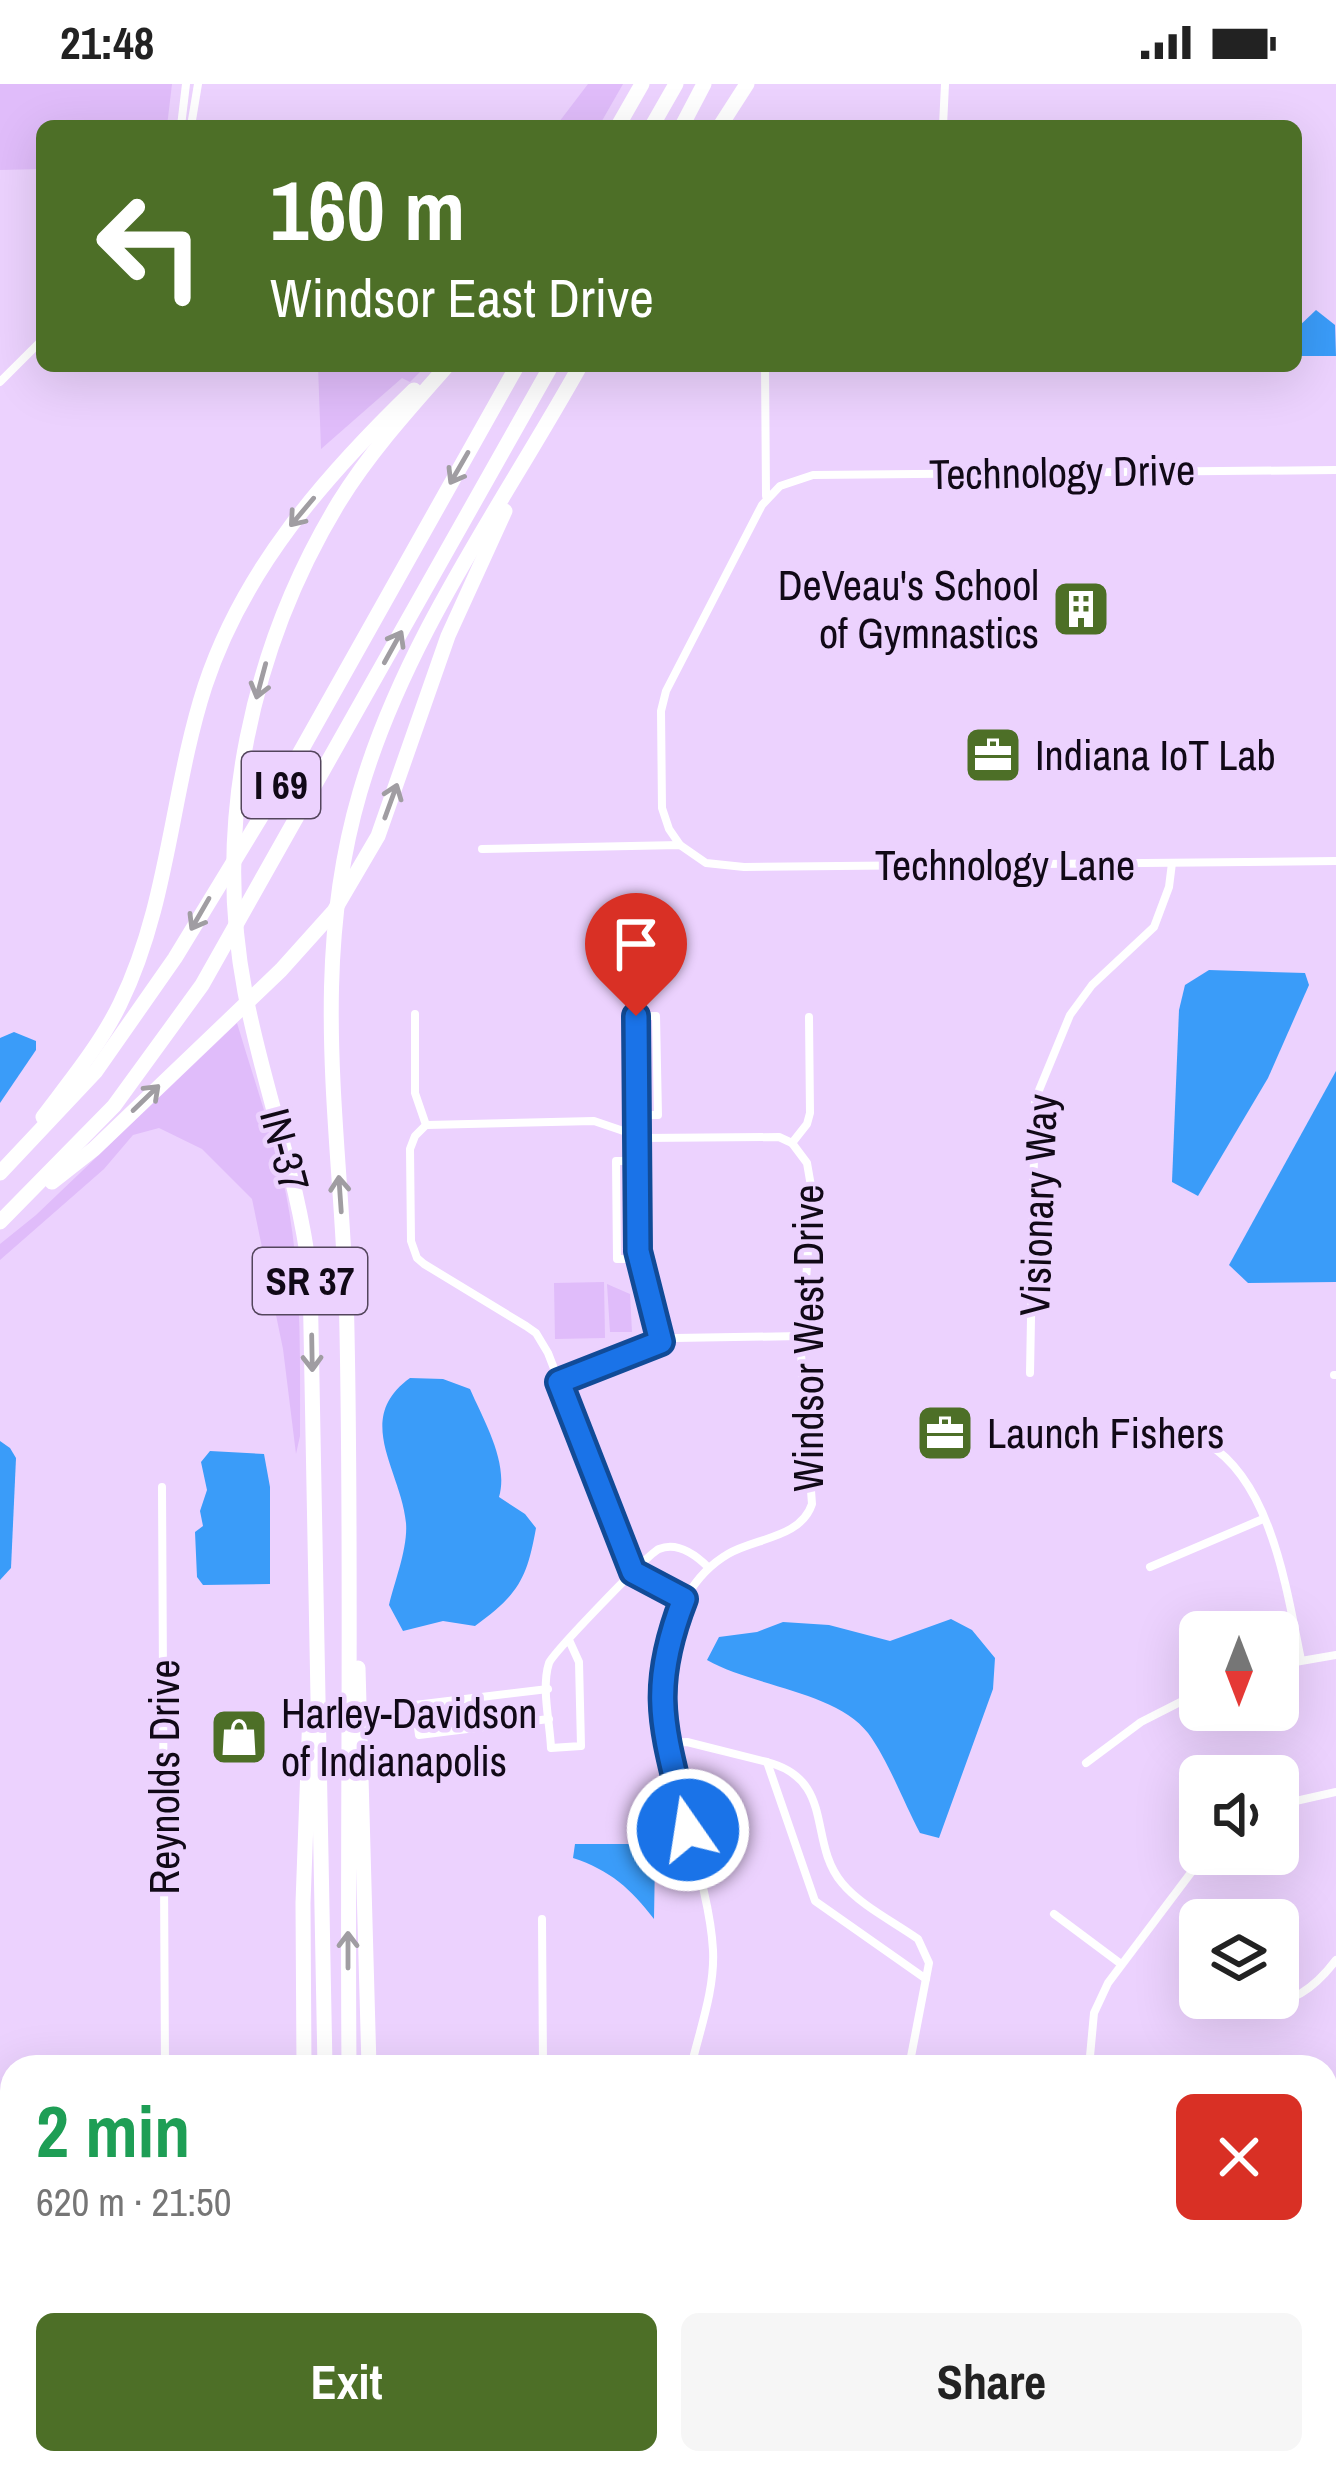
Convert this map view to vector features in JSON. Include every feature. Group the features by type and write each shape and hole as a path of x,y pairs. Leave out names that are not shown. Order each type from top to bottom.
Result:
{"highway":[{"path":"621,120 641,84"},
{"path":"655,120 676,84"},
{"path":"685,120 704,84"},
{"path":"719,120 735,84"},
{"path":"720,120 747,84"},
{"path":"0,1163 24,1143 102,1036 129,985 158,899 206,684 261,565 316,495 437,372"},
{"name":"IN-37","path":"325,2055 312,1336 306,1238 254,1033 233,914 235,820 268,655 303,568 360,470 438,372"},
{"name":"I 69","path":"0,1173 96,1070 154,990 268,809 514,372"},
{"name":"I 69","path":"0,1222 114,1106 202,985 548,372"},
{"name":"IN-37","path":"349,2055 347,1332 328,1015 330,957 350,832 377,741 406,673 577,372"},
{"path":"24,1200 94,1149 281,970 334,911 378,836 448,636 526,463"},
{"path":"348,1541 357,1624 369,2055"},
{"path":"304,2055 303,1903 316,1595"}],"street":[{"path":"182,120 186,84"},
{"path":"192,120 198,84"},
{"path":"943,120 945,84"},
{"path":"0,382 36,346"},
{"path":"680,844 662,808 664,698 766,499 765,372"},
{"name":"Technology Drive","path":"766,499 790,482 813,475 1336,470"},
{"name":"Technology Lane","path":"482,849 680,844 701,860 727,867 1336,861"},
{"name":"Visionary Way","path":"1030,1373 1035,1100 1070,1015 1091,985 1155,924 1172,863"},
{"path":"416,1014 416,1101 426,1125"},
{"path":"637,1115 658,1115 656,1016 636,1016 637,1115 640,1259 661,1342"},
{"name":"Windsor West Drive","path":"684,1599 728,1553 799,1524 810,1512 801,1383 812,1192 807,1162 792,1143 808,1124 810,1113 809,1017"},
{"path":"694,2055 709,1993 713,1946 661,1702 666,1648 684,1599 633,1572 536,1333 424,1264 412,1250 410,1149 426,1125 594,1121 638,1137 778,1137 792,1143"},
{"path":"638,1161 616,1161 617,1259 640,1259"},
{"path":"559,1382 684,1337 802,1336"},
{"path":"1208,1444 1234,1463 1263,1519 1284,1580 1301,1660 1336,1655"},
{"name":"Reynolds Drive","path":"162,1487 165,2055"},
{"path":"1150,1567 1263,1519"},
{"path":"569,1640 579,1662 581,1746 550,1748 551,1659 633,1572 651,1554 668,1547 689,1552 709,1568"},
{"path":"548,1689 416,1705 419,1735 550,1719"},
{"path":"1086,1763 1179,1702"},
{"path":"668,1743 687,1742 767,1762 788,1768 804,1780 839,1880 918,1939 929,1956 911,2055"},
{"path":"767,1762 815,1901 926,1979"},
{"path":"1299,1800 1336,1792"},
{"path":"1091,2055 1094,2013 1120,1964 1188,1875"},
{"path":"1054,1914 1120,1964"},
{"path":"542,1919 543,2055"},
{"path":"1299,1995 1336,1960"}],"shaded area":[{"path":"0,84 172,84 168,120 36,120 36,169 0,170"},
{"path":"588,84 623,84 602,120 561,120"},
{"path":"318,372 420,372 410,382 402,378 321,449"},
{"path":"237,1023 276,1151 291,1224 300,1345 296,1454 283,1349 252,1199 202,1149 159,1128 133,1135 104,1169 0,1260 0,1244"},
{"path":"604,1282 605,1338 555,1339 554,1283"},
{"path":"607,1284 630,1294 632,1332 610,1332"}],"water":[{"path":"1316,310 1335,325 1336,356 1302,356 1302,323"},
{"path":"1209,970 1305,973 1309,985 1268,1078 1198,1196 1172,1182 1179,1010 1185,985"},
{"path":"14,1032 36,1041 36,1050 0,1103 0,1038"},
{"path":"1336,1071 1336,1282 1248,1283 1229,1265"},
{"path":"410,1378 443,1379 470,1389 498,1456 499,1497 525,1514 536,1528 518,1584 475,1626 443,1621 403,1631 389,1605 406,1523 382,1428 393,1394"},
{"path":"0,1441 16,1458 11,1568 0,1580"},
{"path":"210,1451 264,1454 270,1487 270,1584 203,1585 197,1577 195,1532 203,1526 200,1511 207,1490 201,1462"},
{"path":"951,1619 972,1630 995,1658 993,1689 939,1838 920,1833 882,1756 854,1719 815,1699 707,1660 719,1637 757,1632 783,1622 829,1625 890,1641"},
{"path":"575,1844 634,1844 655,1858 654,1919 619,1882 573,1858"}],"place":[{"name":"DeVeau's School of Gymnastics","path":"1081,609"},
{"name":"Indiana IoT Lab","path":"993,755"},
{"name":"Launch Fishers","path":"945,1433"},
{"name":"Harley-Davidson of Indianapolis","path":"239,1737"}],"route":[{"path":"636,1016 638,1251 661,1342 559,1382 633,1572 684,1599 666,1648 661,1702 688,1830"}]}
